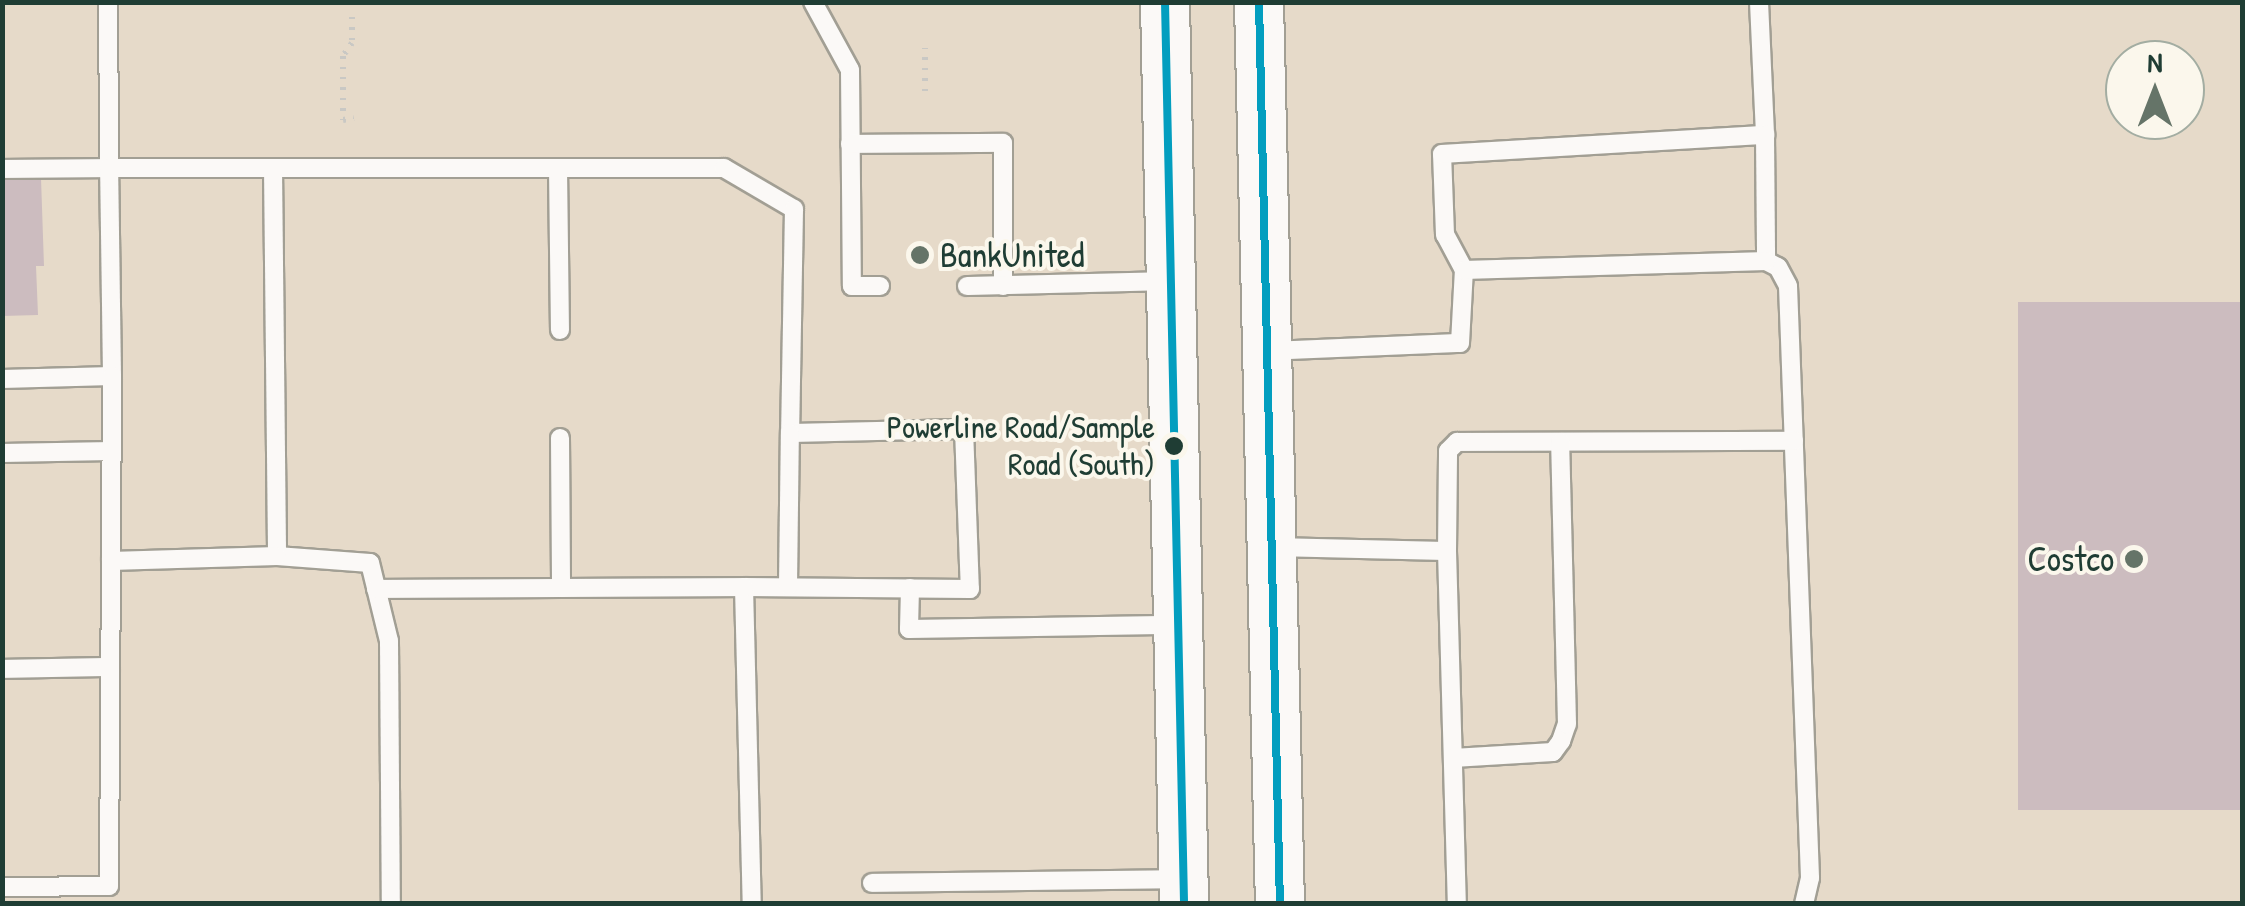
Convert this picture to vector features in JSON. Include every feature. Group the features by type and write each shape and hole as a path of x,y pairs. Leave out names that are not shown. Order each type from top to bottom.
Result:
{"main road":[{"path":"1166,2 1184,892"},
{"path":"1260,2 1280,904"}],"lane":[{"path":"2,887 108,886 112,376 108,2"},
{"path":"813,2 850,70 852,286 880,286"},
{"path":"1759,2 1766,261"},
{"path":"1267,351 1460,343 1464,270 1445,234 1442,154 1765,135"},
{"path":"850,144 1003,143 1003,286"},
{"path":"273,168 277,556"},
{"path":"558,168 560,330"},
{"path":"2,169 724,168 794,209 788,586"},
{"path":"1464,270 1766,261 1778,267 1788,286 1810,878 1804,904"},
{"path":"966,286 1171,281"},
{"path":"2,379 112,376"},
{"path":"376,589 788,586 970,589 964,429 790,433"},
{"path":"560,438 560,588"},
{"path":"1457,904 1446,551 1448,450 1457,442 1794,442"},
{"path":"1452,758 1553,752 1567,724 1560,442"},
{"path":"2,453 112,451"},
{"path":"1272,547 1446,551"},
{"path":"111,561 277,556 370,563 389,641 391,904"},
{"path":"744,588 752,904"},
{"path":"910,588 910,630 1178,625"},
{"path":"2,668 110,666"},
{"path":"872,882 1184,892"}],"path":[{"path":"352,17 352,43 343,56 343,120 354,118"},
{"path":"925,91 926,48"}],"building":[{"path":"41,178 44,266 36,266 38,315 2,316 2,179"},
{"name":"Costco","path":"2018,302 2242,302 2242,810 2018,810"}],"transit line":[{"path":"1165,2 1184,904"},
{"path":"1259,2 1280,904"}],"place":[{"name":"BankUnited","path":"920,255"},
{"name":"Powerline Road/Sample Road (South)","path":"1174,446"},
{"name":"Costco","path":"2134,559"}]}
